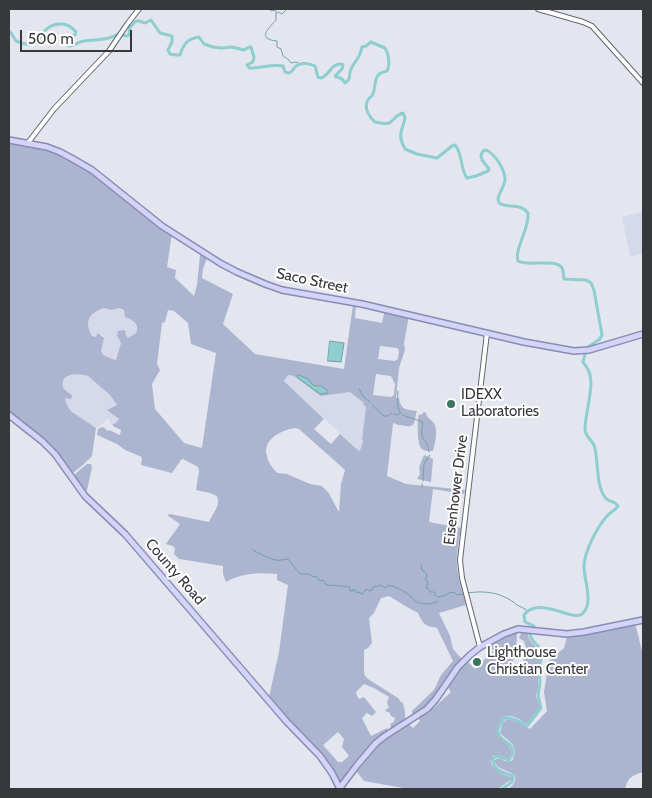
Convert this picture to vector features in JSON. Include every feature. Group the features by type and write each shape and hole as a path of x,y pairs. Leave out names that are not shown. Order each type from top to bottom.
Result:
{"main road":[{"name":"Saco Street","path":"9,140 53,150 78,162 166,229 220,263 236,272 282,290 362,304 524,342 578,351 589,350 643,334"},
{"name":"County Road","path":"9,415 42,441 55,454 85,496 116,525 316,752 340,789"},
{"path":"340,789 369,751 384,736 427,708 438,696 454,671 480,647 518,629 558,634 575,633 643,620"}],"street":[{"path":"27,144 54,109 109,51 139,9"},
{"path":"538,9 592,26 643,83"},
{"name":"Eisenhower Drive","path":"480,647 464,586 460,560 488,333"}],"shaded area":[{"path":"9,143 53,151 80,164 172,234 167,267 176,270 175,278 194,296 200,255 202,254 207,258 202,278 233,294 223,324 255,354 344,369 353,305 356,306 355,318 382,323 385,309 409,315 404,343 405,350 399,368 396,398 399,398 401,405 405,409 417,411 414,424 410,426 393,424 387,476 406,484 465,490 464,494 433,489 429,522 461,528 457,551 457,565 466,605 439,613 450,636 453,649 462,659 430,702 414,714 412,713 434,690 441,675 453,661 437,628 425,624 418,613 389,596 381,598 374,613 369,618 372,643 364,650 364,672 368,679 403,703 405,721 391,729 390,724 394,722 395,718 385,710 389,708 387,703 389,697 364,684 356,692 359,699 364,697 376,712 372,716 367,713 362,718 371,736 387,728 388,731 363,753 341,784 338,783 327,761 269,697 279,652 288,585 277,580 277,574 271,573 244,575 226,582 223,566 179,559 174,554 175,548 166,544 180,524 167,515 209,522 217,506 217,496 196,490 198,467 183,459 172,473 141,465 142,457 97,435 98,429 102,427 120,435 121,430 113,426 119,419 107,410 117,405 110,395 85,375 67,376 63,382 63,387 72,395 71,399 65,398 68,407 72,412 96,428 92,456 73,473 71,473 61,459 9,413","holes":["104,308 111,310 119,308 124,310 125,317 133,321 137,327 136,333 128,338 125,330 118,331 117,336 121,343 116,360 103,355 101,351 104,338 98,333 96,337 92,336 88,322 95,312","168,310 174,311 188,323 191,344 216,353 202,448 184,443 155,409 152,384 160,370 157,364 162,323 165,322","380,346 397,348 399,351 398,359 395,361 378,359","376,374 391,376 395,384 394,395 391,397 373,395","288,375 294,376 321,396 350,392 364,403 366,407 363,441 359,451 340,434 331,444 314,429 324,419 284,381","295,428 299,429 345,470 341,484 339,512 328,492 322,486 310,484 287,474 277,473 268,461 267,445 274,437 284,431","338,732 344,739 342,747 349,756 342,762 338,762 323,745"]},
{"path":"643,212 643,254 630,257 622,217"},
{"path":"105,308 109,310 118,308 124,310 125,317 134,321 137,326 136,333 128,338 125,330 118,331 117,337 121,343 116,360 103,355 101,352 104,336 97,333 96,337 92,336 88,326 90,315"},
{"path":"330,341 344,343 341,362 328,361"},
{"path":"82,373 88,376 116,402 117,405 108,410 119,419 113,426 110,420 107,419 96,428 76,415 68,407 64,396 63,382 72,374"},
{"path":"288,375 294,376 321,396 351,392 364,403 366,407 363,441 359,451 284,381"},
{"path":"297,376 308,379 313,385 321,386 328,393 320,394 298,378"},
{"path":"424,412 436,428 433,451 422,449 419,441 418,417 419,414 421,415"},
{"path":"424,455 433,459 431,482 417,479"},
{"path":"87,464 91,464 92,468 87,490 84,492 73,477"},
{"path":"635,623 643,655 643,772 631,777 625,789 507,789 514,784 515,775 498,767 494,761 498,759 512,761 515,751 512,744 500,733 502,724 506,719 516,721 530,729 547,711 544,692 549,661 564,648 567,637"},
{"path":"522,631 528,632 531,641 542,653 538,668 540,675 536,696 540,707 529,723 524,723 513,716 505,716 498,727 498,735 512,753 507,759 494,755 491,763 500,773 512,777 511,781 498,789 409,789 364,781 357,772 376,746 409,724 413,728 420,721 418,718 428,713 451,692 447,686 466,660 475,669 493,651 490,645 505,636 517,632 512,666 515,670 524,664 523,657 527,651 524,641 519,638"}],"waterway":[{"path":"269,9 276,12"},
{"path":"287,9 282,14 276,13 276,20 266,33 266,36 271,40 277,41 277,47 281,49 283,56 291,63 296,62 300,64"},
{"path":"122,35 129,35 130,27 136,21 145,23 151,20 160,33 172,36 172,42 168,50 170,54 180,55 186,42 199,37 204,44 213,47 232,47 244,50 251,47 254,57 253,62 247,65 249,68 275,65 283,66 285,72 289,73 297,65 307,64 315,66 318,77 321,78 335,65 342,64 342,69 335,76 342,79 345,83 359,57 362,47 371,42 385,48 388,56 388,69 377,77 373,94 366,106 369,115 375,122 387,123 403,113 405,118 401,140 405,149 417,154 437,158 455,145 467,178 488,171 489,169 482,160 481,155 483,151 486,150 493,155 499,162 505,176 498,199 499,203 521,208 528,213 527,225 518,251 518,261 523,263 559,265 562,268 564,279 586,280 591,283 602,335 600,339 588,347"},
{"path":"9,31 16,41 33,44 50,27 56,24 65,24 76,32 75,35 67,38 65,41 69,46 82,41 106,39 118,34"},
{"path":"502,789 512,782 513,776 497,769 493,759 496,756 509,760 513,751 512,747 500,737 498,729 504,718 513,719 528,725 541,708 538,695 540,682 539,667 543,653 531,637 530,634 534,626 525,622 524,615 530,610 538,608 546,608 577,616 582,614 588,604 584,571 587,553 599,526 618,506 608,500 601,490 596,451 585,431 591,384 589,371 583,362 585,354"},
{"path":"359,389 370,402"},
{"path":"398,391 398,405 401,413 423,423 422,437 427,444 429,452"},
{"path":"372,405 384,416 392,413"},
{"path":"394,414 400,413"},
{"path":"423,481 424,464 430,455"},
{"path":"253,550 274,560 288,559 300,574 309,574 317,577 319,580 324,581 326,585 348,586 350,591 354,589 362,595 366,589 370,591 374,586 377,587 379,585 386,588 388,585 403,591 416,602 422,604 435,603 437,601"},
{"path":"421,564 422,570 427,576 425,580 428,582 426,588 430,592 434,592 435,596"},
{"path":"437,597 454,592 457,595 464,594"},
{"path":"468,593 488,592 500,595 528,611"}],"place":[{"name":"IDEXX Laboratories","path":"451,404"},
{"name":"Lighthouse Christian Center","path":"477,662"}]}
